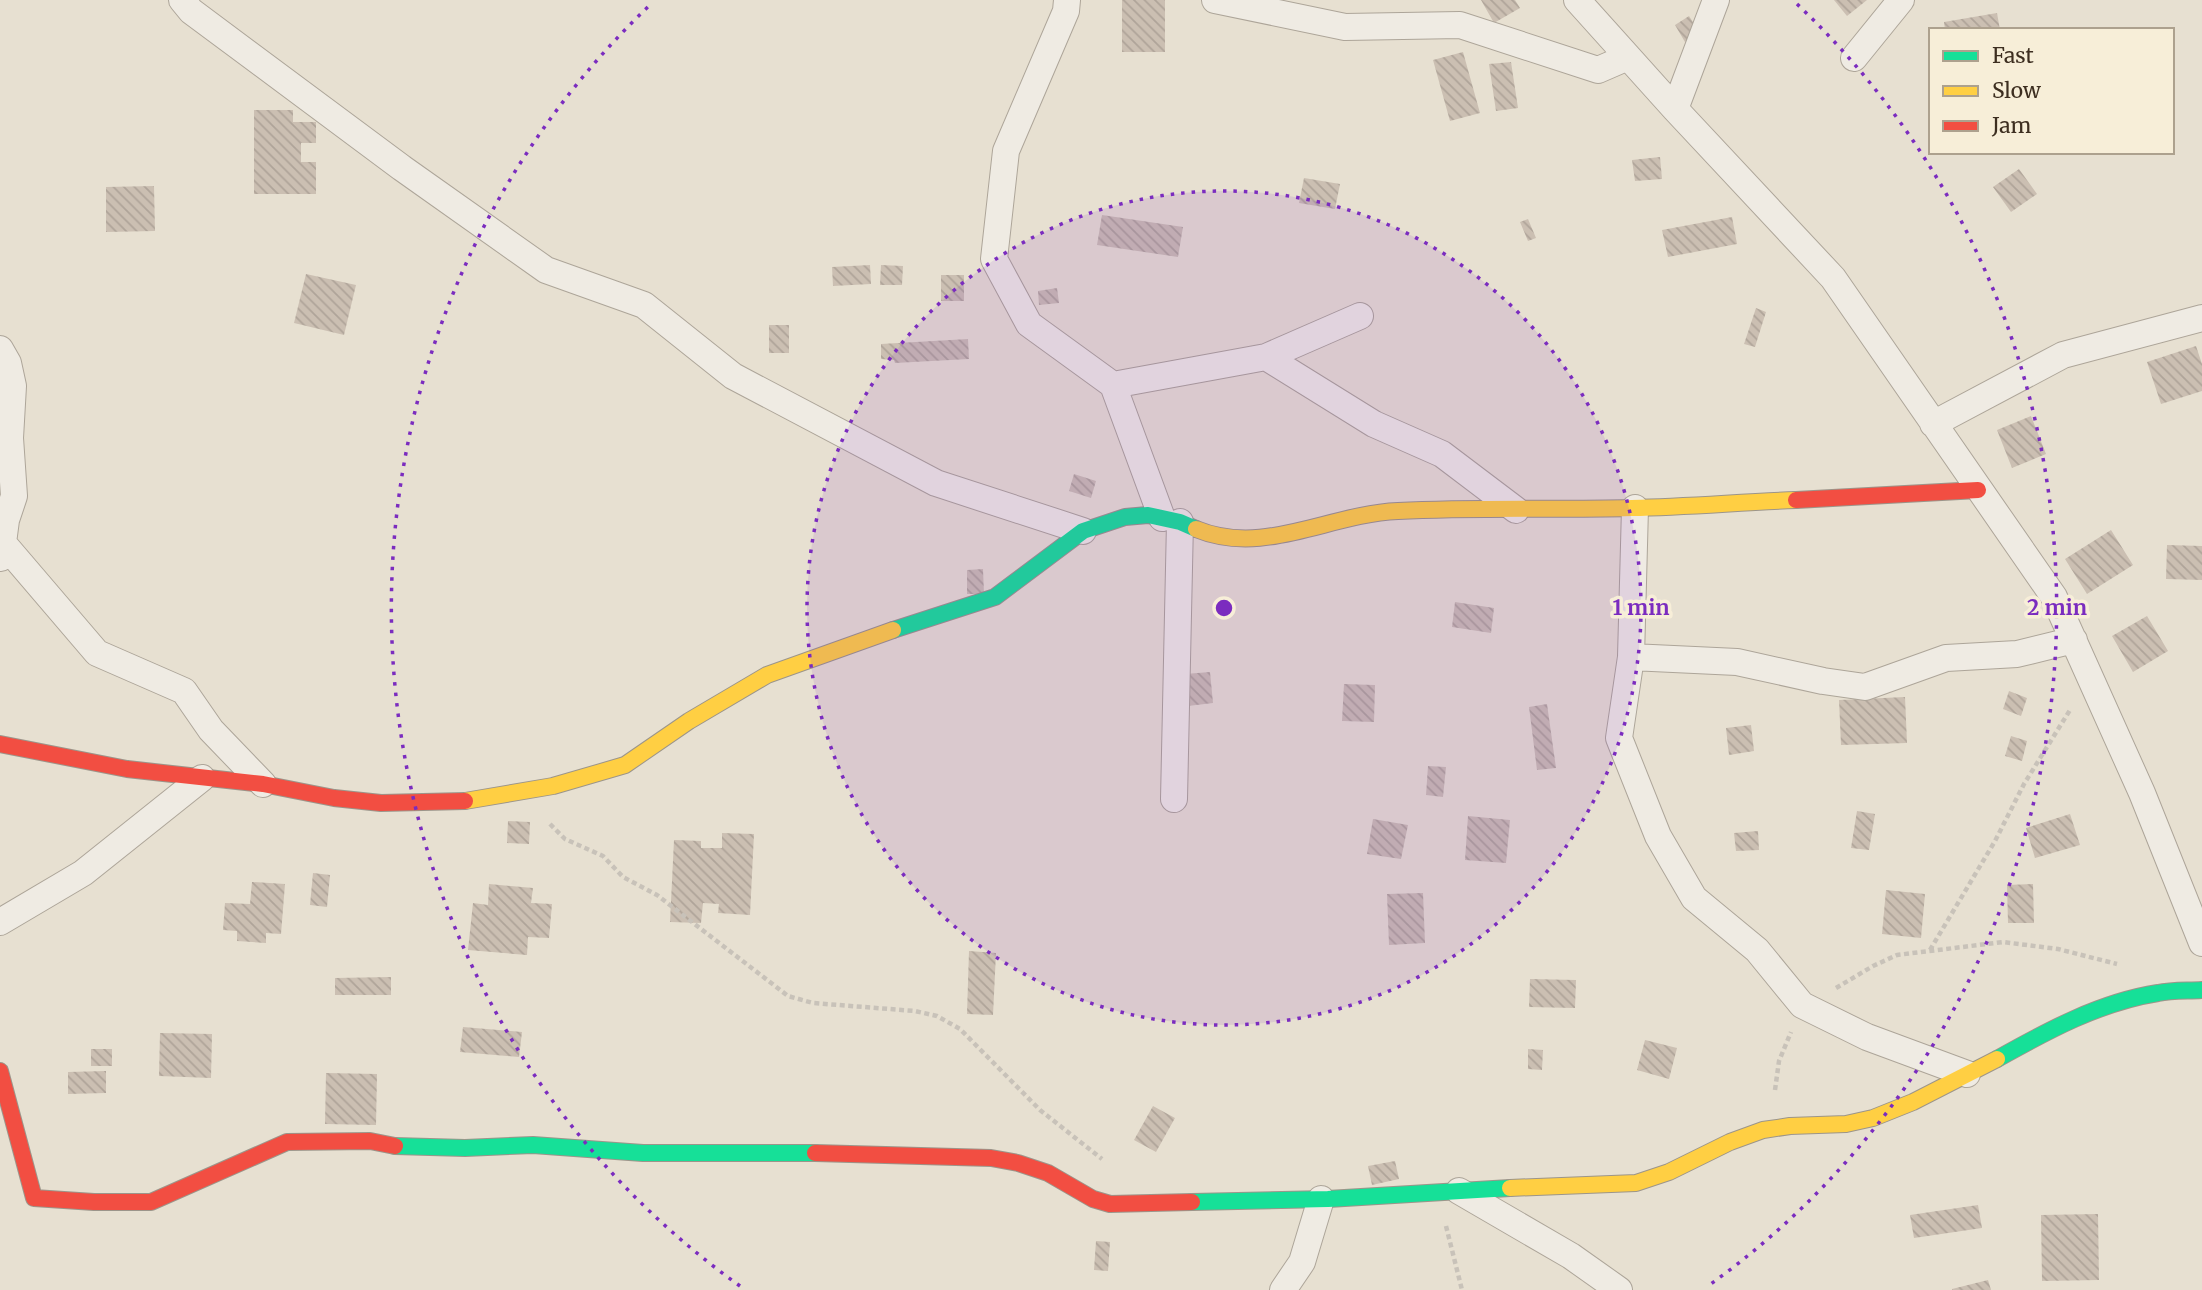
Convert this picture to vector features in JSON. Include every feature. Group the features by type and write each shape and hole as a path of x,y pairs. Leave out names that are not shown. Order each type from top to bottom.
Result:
{"street":[{"path":"182,0 191,11 402,168 546,270 644,305 733,376 936,483 1083,531"},
{"path":"1067,0 1066,11 1006,151 994,259 1030,324 1113,385 1171,520 1174,799"},
{"path":"1214,0 1345,27 1460,25 1598,70 1628,57"},
{"path":"1577,0 1833,278 2054,597 2141,793 2202,943"},
{"path":"1675,109 1716,0"},
{"path":"1854,58 1901,0"},
{"path":"1113,385 1266,356 1360,316"},
{"path":"1933,424 2063,355 2202,318"},
{"path":"0,349 8,363 12,386 10,438 14,496 6,520 2,555 97,653 184,691 211,730 263,784"},
{"path":"1266,356 1374,424 1442,454 1516,510"},
{"path":"0,744 127,769 263,784 334,798 382,803 462,802 553,786 625,765 689,720 766,675 873,636 995,597 1083,531 1125,517 1148,516 1171,520 1214,536 1241,539 1265,538 1357,516 1397,512 1635,508 1978,489"},
{"path":"1635,508 1631,657 1619,738 1658,836 1694,898 1757,950 1802,1005 1867,1037 1967,1074"},
{"path":"1631,657 1737,662 1823,681 1865,687 1946,658 2017,654 2074,640"},
{"path":"0,922 83,873 202,778"},
{"path":"0,1071 34,1198 151,1202 287,1142 341,1140 370,1141 405,1148 465,1149 533,1145 643,1153 949,1155 1018,1163 1048,1173 1093,1199 1110,1204 1321,1199 1636,1183 1657,1178 1736,1138 1766,1129 1871,1119 2111,1004 2177,989 2202,990"},
{"path":"1448,1191 1571,1256 1619,1290"},
{"path":"1283,1290 1301,1262 1321,1199"}],"path":[{"path":"1929,951 1995,841 2024,785 2090,677"},
{"path":"553,786 544,806 545,817 565,839 603,856 623,877 657,895 789,996 813,1003 915,1011 937,1016 960,1029 1040,1110 1105,1161"},
{"path":"1766,1129 1779,1062 1796,1021 1827,993 1897,955 2003,942 2058,949 2127,968"},
{"path":"1448,1191 1462,1290"}],"building":[{"path":"1122,0 1165,0 1165,52 1122,52"},
{"path":"1481,0 1515,0 1520,8 1494,23"},
{"path":"1834,0 1867,0 1847,16"},
{"path":"1997,13 2000,28 1945,28 1944,22"},
{"path":"1689,16 1700,33 1685,42 1675,25"},
{"path":"1463,52 1480,113 1450,121 1433,60"},
{"path":"1511,62 1518,108 1496,111 1489,64"},
{"path":"254,110 293,110 293,122 316,122 316,143 301,143 301,162 316,162 316,194 254,194"},
{"path":"1660,157 1662,179 1635,181 1632,160"},
{"path":"2019,169 2037,194 2011,212 1993,187"},
{"path":"1304,178 1340,184 1335,209 1299,203"},
{"path":"154,186 155,231 106,232 106,187"},
{"path":"1102,215 1183,227 1178,257 1097,245"},
{"path":"1732,217 1737,244 1668,257 1662,230"},
{"path":"1528,219 1536,238 1528,241 1520,222"},
{"path":"870,265 871,284 833,286 832,267"},
{"path":"881,265 903,266 902,285 880,285"},
{"path":"306,274 356,285 344,335 294,323"},
{"path":"941,275 964,275 964,301 941,301"},
{"path":"1057,288 1059,303 1039,305 1038,291"},
{"path":"1756,308 1766,312 1755,347 1744,344"},
{"path":"769,325 789,325 789,353 769,353"},
{"path":"968,339 969,359 895,363 894,360 881,359 881,344"},
{"path":"2196,346 2202,364 2202,391 2161,404 2147,362"},
{"path":"2031,416 2046,454 2012,468 1997,430"},
{"path":"1074,474 1096,481 1091,498 1069,491"},
{"path":"2111,530 2133,565 2087,594 2065,559"},
{"path":"2167,545 2202,546 2202,580 2166,579"},
{"path":"983,569 984,594 967,594 967,570"},
{"path":"1455,602 1494,608 1491,633 1452,627"},
{"path":"2147,616 2168,651 2133,672 2112,636"},
{"path":"1210,672 1213,703 1188,706 1185,674"},
{"path":"1344,684 1375,685 1374,722 1342,721"},
{"path":"2009,691 2027,698 2021,716 2003,709"},
{"path":"1905,697 1907,743 1841,745 1839,700"},
{"path":"1547,704 1556,768 1537,770 1529,707"},
{"path":"1751,725 1754,751 1729,755 1726,728"},
{"path":"2011,736 2027,741 2022,761 2005,756"},
{"path":"1428,766 1446,767 1443,797 1426,795"},
{"path":"1857,811 1875,814 1869,850 1851,848"},
{"path":"2070,814 2080,845 2035,858 2026,828"},
{"path":"1468,816 1510,820 1506,863 1465,860"},
{"path":"1373,819 1408,825 1401,859 1367,854"},
{"path":"508,821 530,822 529,844 507,843"},
{"path":"1758,831 1759,850 1736,851 1734,833"},
{"path":"722,833 754,834 750,915 718,913 719,904 703,903 701,923 670,922 674,840 701,841 701,848 722,848"},
{"path":"313,873 330,875 327,907 310,905"},
{"path":"252,882 285,884 281,934 266,933 266,943 237,941 237,931 223,930 225,903 250,904"},
{"path":"489,884 533,888 531,903 552,904 549,938 528,937 527,955 468,950 473,903 488,905"},
{"path":"2033,884 2034,923 2008,923 2007,885"},
{"path":"1886,890 1925,894 1921,938 1882,934"},
{"path":"1423,893 1425,943 1389,945 1387,894"},
{"path":"969,951 996,953 993,1015 967,1014"},
{"path":"391,977 391,995 335,995 335,978"},
{"path":"1530,979 1576,980 1575,1008 1529,1007"},
{"path":"463,1027 522,1032 519,1057 460,1052"},
{"path":"160,1033 212,1034 211,1078 159,1076"},
{"path":"1645,1040 1677,1048 1669,1079 1637,1070"},
{"path":"91,1049 112,1049 112,1066 91,1066"},
{"path":"1528,1049 1543,1050 1542,1070 1528,1069"},
{"path":"106,1071 106,1093 68,1094 68,1072"},
{"path":"326,1073 377,1074 376,1125 325,1124"},
{"path":"1153,1106 1175,1118 1156,1152 1134,1140"},
{"path":"1395,1161 1399,1179 1372,1185 1368,1166"},
{"path":"1978,1205 1982,1228 1914,1238 1910,1215"},
{"path":"2098,1214 2099,1280 2042,1281 2041,1215"},
{"path":"1096,1241 1110,1242 1108,1271 1094,1270"},
{"path":"1988,1280 1991,1290 1952,1290 1952,1289"}],"traffic: fast":[{"path":"893,630 995,597 1083,531 1125,517 1148,515 1180,522 1196,529"},
{"path":"1997,1059 2055,1028 2115,1003 2163,992 2202,990"},
{"path":"395,1146 465,1148 533,1145 643,1153 815,1153"},
{"path":"1192,1202 1328,1199 1510,1188"}],"traffic: slow":[{"path":"1196,529 1221,536 1246,538 1296,532 1346,519 1398,511 1603,509 1796,500"},
{"path":"465,801 553,786 625,765 689,721 767,675 893,630"},
{"path":"1510,1188 1636,1183 1669,1172 1730,1142 1763,1130 1846,1124 1873,1118 1913,1102 1997,1059"}],"traffic: jam":[{"path":"1796,500 1978,490"},
{"path":"0,744 127,769 263,784 334,798 381,803 465,801"},
{"path":"0,1071 34,1198 151,1202 287,1142 370,1141 395,1146"},
{"path":"815,1153 991,1158 1048,1173 1093,1199 1110,1204 1192,1202"}]}
